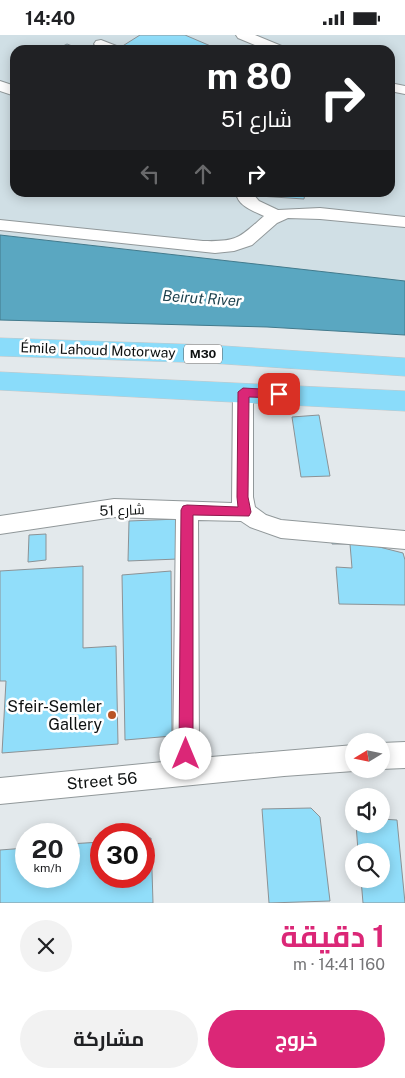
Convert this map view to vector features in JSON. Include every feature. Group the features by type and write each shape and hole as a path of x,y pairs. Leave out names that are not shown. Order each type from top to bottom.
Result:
{"highway":[{"name":"Émile Lahoud Motorway","path":"0,347 210,354 405,367"},
{"path":"0,381 405,401"}],"street":[{"path":"243,35 267,45"},
{"path":"245,197 253,205 278,215 306,214 405,222"},
{"path":"0,225 203,247 226,247 242,243 251,238 278,215"},
{"path":"243,392 242,497 245,512 258,521 281,529 405,540"},
{"name":"شارع 51","path":"0,525 114,508 245,512"},
{"path":"186,773 187,510"},
{"path":"390,756 405,755"},
{"name":"Street 56","path":"0,791 345,759"}],"shaded area":[{"path":"0,35 405,35 405,281 0,235"}],"water":[{"name":"Beirut River","path":"0,235 405,281 405,335 267,327 0,320"}],"building":[{"path":"140,35 185,35 208,45 124,45"},
{"path":"274,197 304,197 304,199"},
{"path":"319,415 330,476 301,477 292,417"},
{"path":"178,519 178,559 128,561 129,521"},
{"path":"46,534 46,560 28,562 29,535"},
{"path":"332,535 403,553 405,560 405,605 339,604 336,567 352,568 350,544 332,544"},
{"path":"83,566 83,648 116,646 118,744 2,753 6,681 0,681 0,571"},
{"name":"Sfeir-Semler Gallery","path":"171,571 172,736 125,740 122,575"},
{"path":"311,808 320,817 330,901 269,903 262,809"},
{"path":"390,820 397,820 405,903 363,903 362,888 390,888 390,843 357,843 357,833 390,833"},
{"path":"80,843 90,843 90,888 153,888 153,903 0,903 0,850 15,849 15,888 80,888"}],"place":[{"name":"Sfeir-Semler Gallery","path":"112,715"}],"route":[{"path":"186,754 187,510 245,512 242,497 243,392 279,394"}]}
